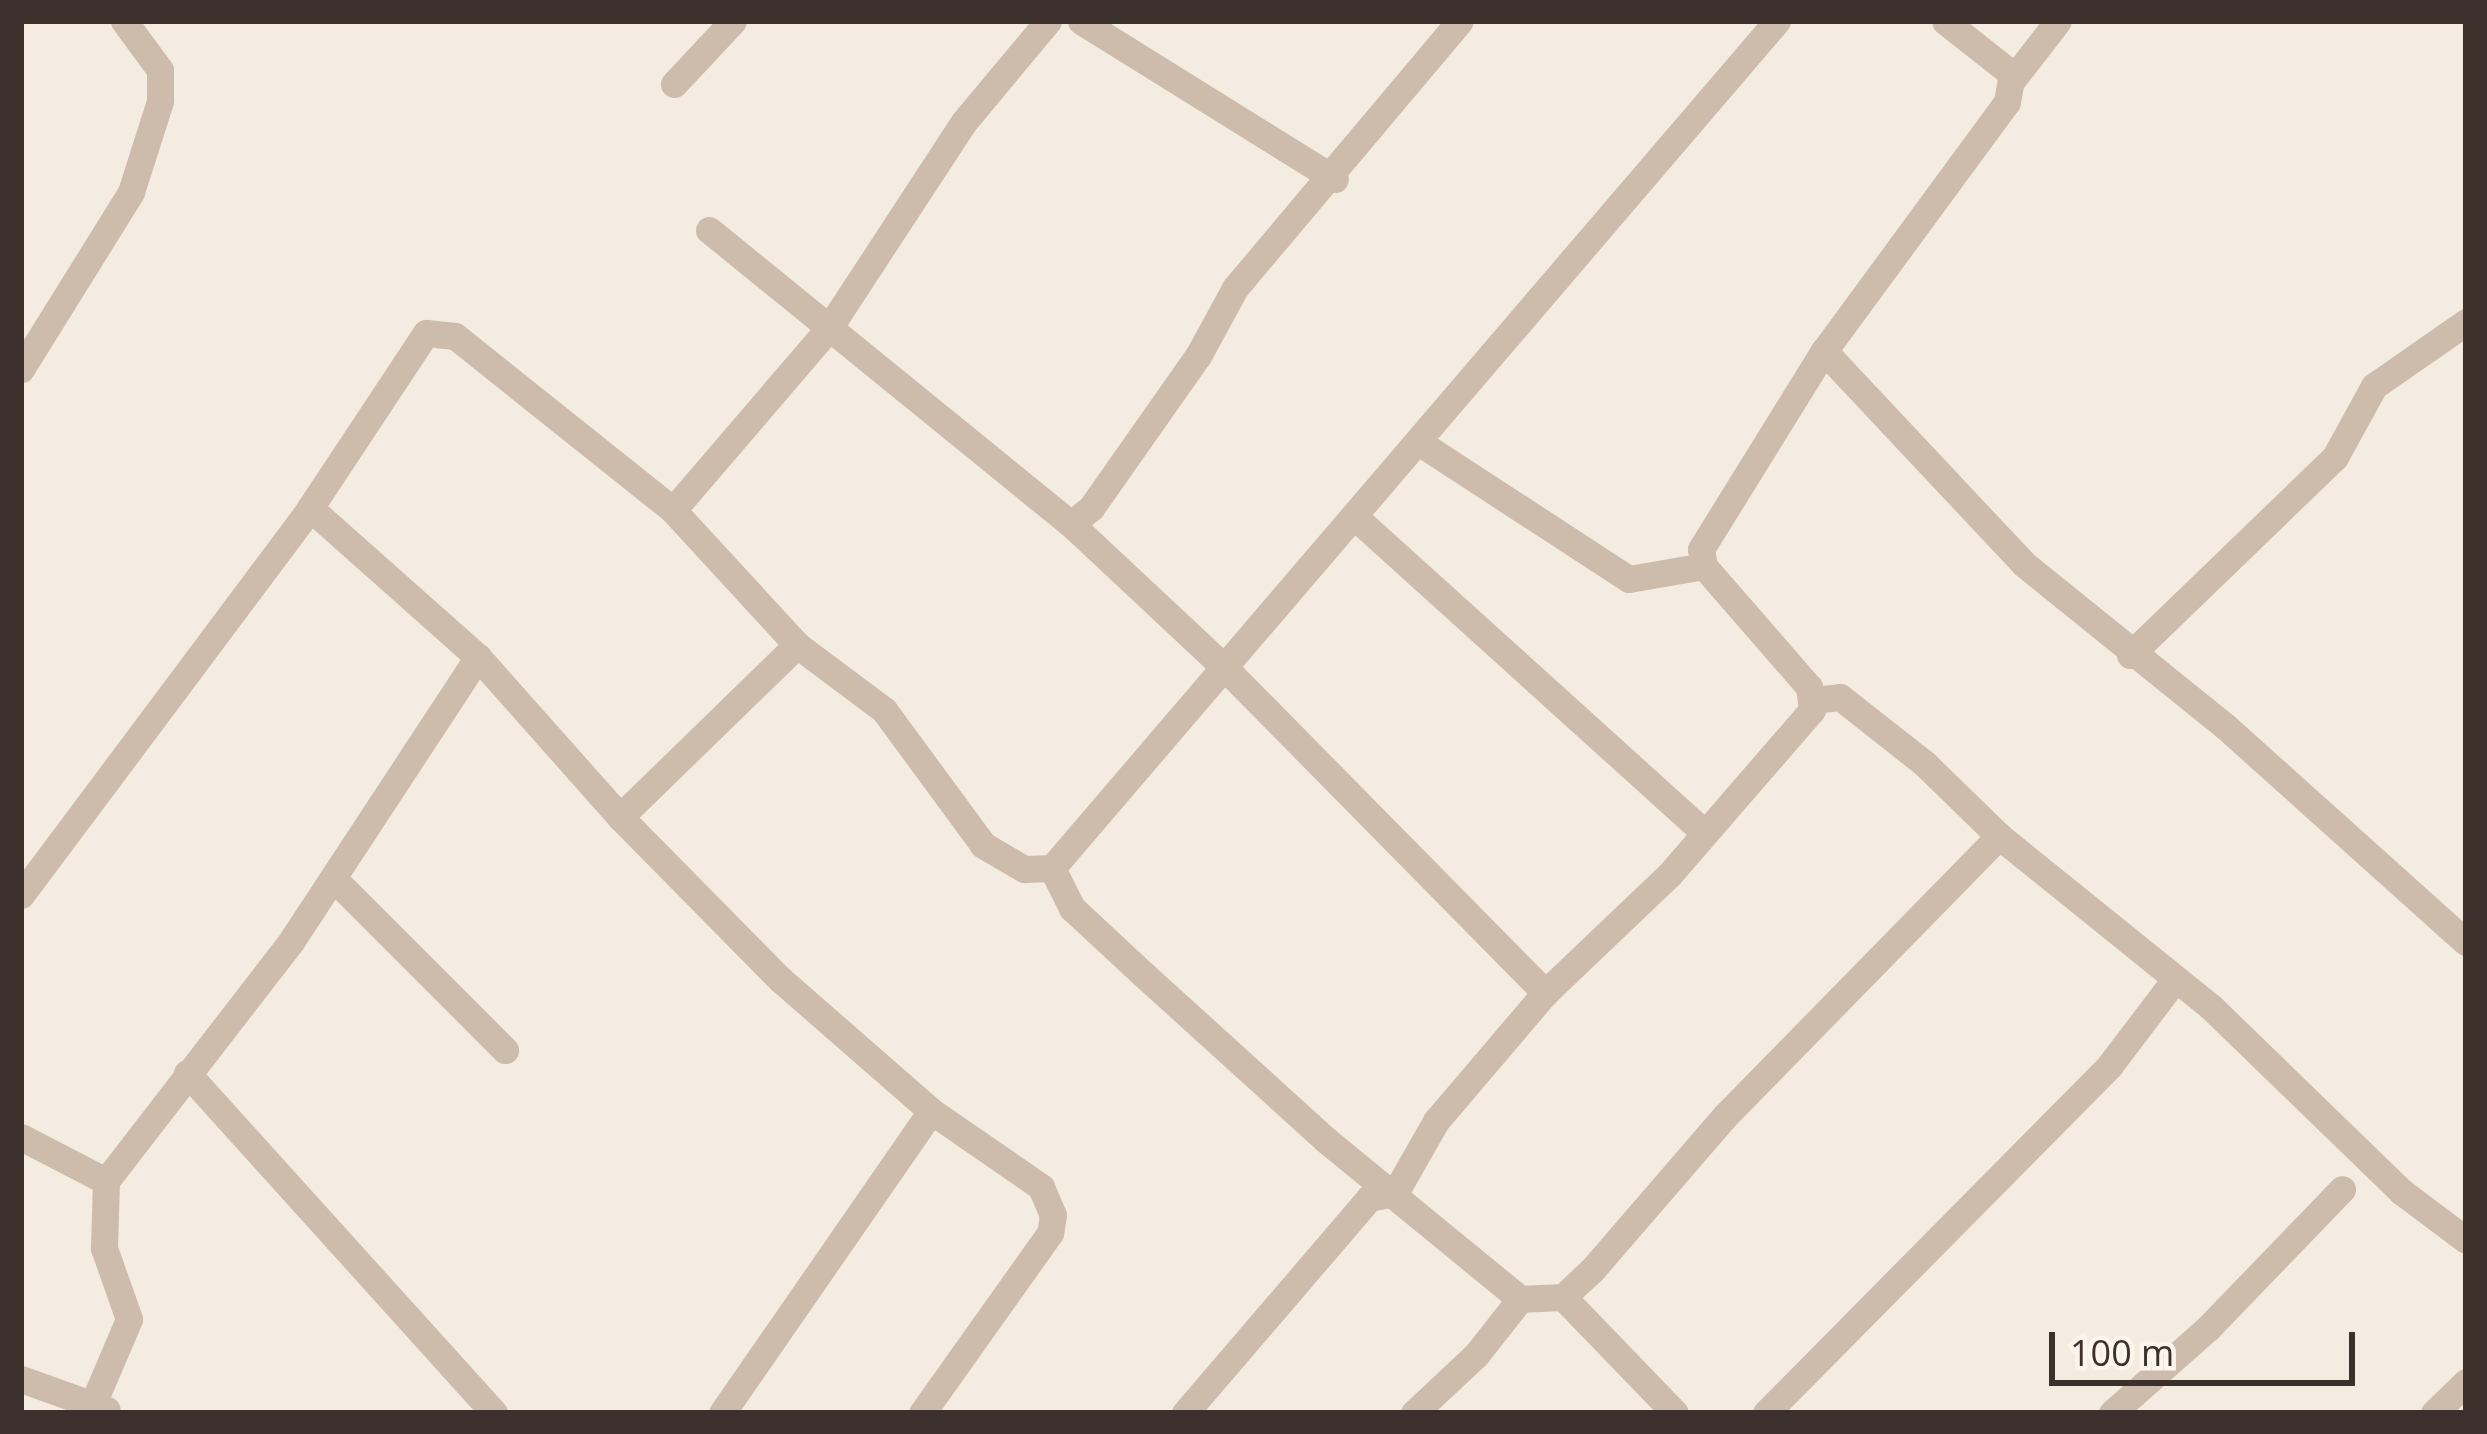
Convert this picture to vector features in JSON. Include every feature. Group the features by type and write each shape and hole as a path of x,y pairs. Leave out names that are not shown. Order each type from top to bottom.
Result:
{"street":[{"path":"21,369 131,192 160,101 160,70 124,21"},
{"path":"674,84 733,21"},
{"path":"673,510 829,328 963,123 1048,21"},
{"path":"1081,21 1335,179"},
{"path":"1071,524 1090,508 1198,356 1235,288 1335,179 1460,21"},
{"path":"21,895 310,508 415,344 441,329 673,510 797,645 884,710 983,845 1024,869 1052,868 1228,671 1777,21"},
{"path":"1945,21 2013,79"},
{"path":"1185,1413 1369,1198 1395,1193 1436,1121 1545,993 1616,930 1804,723 1812,700 1798,670 1704,566 1705,537 1824,351 2007,102 2013,79 2059,21"},
{"path":"710,230 1071,524 1228,671 1545,993"},
{"path":"2130,655 2335,458 2374,386 2466,322"},
{"path":"1824,351 2024,564 2130,655 2226,727 2466,942"},
{"path":"1420,443 1629,579 1704,566"},
{"path":"310,508 478,657 620,818 782,980 931,1111 1031,1174 1053,1215 1050,1233 922,1413"},
{"path":"1355,517 1702,831"},
{"path":"620,818 797,645"},
{"path":"21,1378 100,1410 129,1319 104,1248 106,1180 334,879 478,657"},
{"path":"1812,700 1840,697 2173,982 2211,1007 2402,1192 2466,1240"},
{"path":"1052,868 1072,908 1326,1141 1520,1299 1563,1297 1725,1116 1999,836"},
{"path":"334,879 505,1050"},
{"path":"1766,1413 2110,1065 2173,982"},
{"path":"187,1072 494,1413"},
{"path":"722,1413 931,1111"},
{"path":"21,1137 106,1180"},
{"path":"2112,1413 2208,1328 2342,1189"},
{"path":"1563,1297 1675,1413"},
{"path":"1414,1413 1476,1355 1520,1299"},
{"path":"2434,1413 2466,1382"}]}
